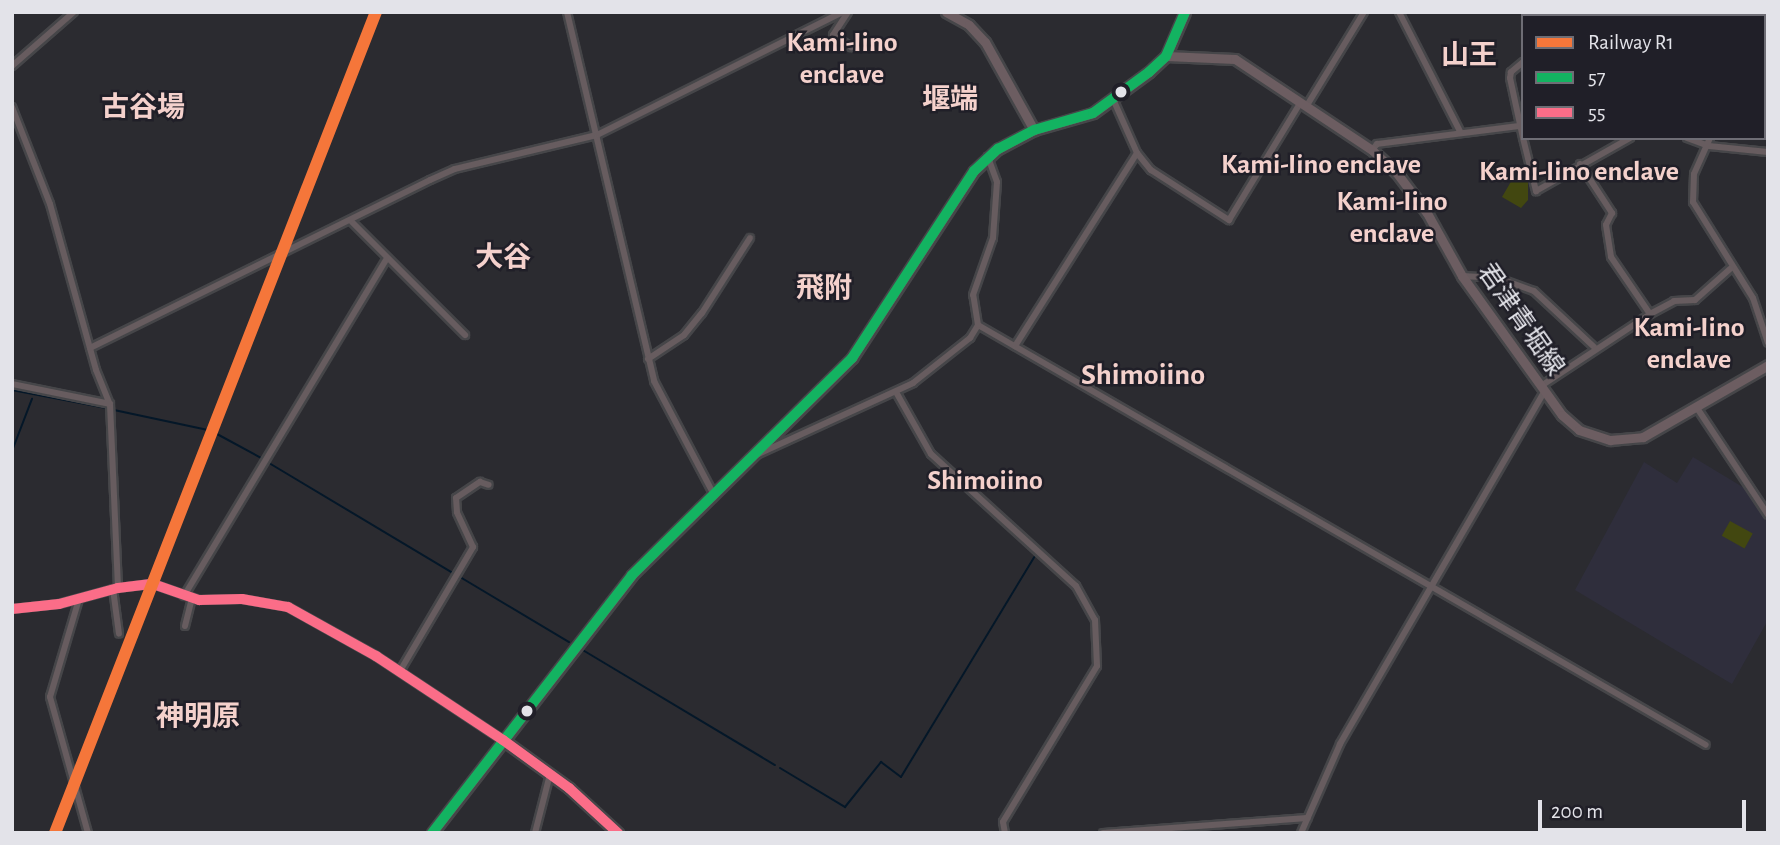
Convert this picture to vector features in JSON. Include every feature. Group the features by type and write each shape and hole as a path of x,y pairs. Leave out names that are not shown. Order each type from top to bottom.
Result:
{"main road":[{"path":"946,12 969,25 985,42 1034,130"},
{"path":"432,833 625,583 852,358 955,195 988,157 1034,130 1087,116 1113,99 1166,57 1185,12"},
{"name":"君津青堀線","path":"1166,57 1235,59 1372,150 1413,191 1462,276 1543,388 1570,423 1589,435 1610,440 1643,437 1698,408 1768,365"},
{"path":"503,740 550,774 618,833"}],"street":[{"path":"12,66 74,12"},
{"path":"568,12 654,381 714,495"},
{"path":"89,348 352,222 455,169 597,135 846,12"},
{"path":"846,12 833,35 851,47"},
{"path":"1113,99 1137,153 1162,178 1229,220 1364,12"},
{"path":"1399,12 1460,131"},
{"path":"1521,64 1510,72 1519,104 1521,130"},
{"path":"12,107 50,204 89,348 110,404 115,589 119,634"},
{"path":"1372,150 1377,144 1460,131 1520,126"},
{"path":"1523,140 1536,191 1626,140"},
{"path":"1768,152 1710,142 1690,191 1698,215 1718,238 1730,269 1753,298 1768,343"},
{"path":"1015,345 1137,153"},
{"path":"978,325 973,295 993,238 998,182 988,157"},
{"path":"1580,164 1612,213 1606,225 1611,257 1650,314"},
{"path":"352,222 465,335"},
{"path":"648,359 690,328 750,238"},
{"path":"186,626 188,597 387,258"},
{"path":"1301,833 1340,744 1543,388 1594,347 1650,314 1674,301 1695,300 1730,269"},
{"path":"1462,276 1498,278 1534,291 1594,347"},
{"path":"978,325 1432,584 1706,745"},
{"path":"756,455 896,391 952,355 978,325"},
{"path":"12,384 110,404"},
{"path":"896,391 931,454 1076,586 1095,620 1097,666 1003,822 1005,833"},
{"path":"1698,408 1768,515"},
{"path":"400,671 473,547 457,512 456,498 481,482 489,485"},
{"path":"12,608 79,599 115,589 153,584 188,597 242,599 288,607 400,671 503,740"},
{"path":"79,599 50,697 88,833"},
{"path":"535,833 550,774"},
{"path":"1103,833 1307,818"}],"shaded area":[{"path":"1693,457 1751,492 1768,521 1768,620 1732,684 1575,590 1644,462 1677,483"}],"green space":[{"path":"1516,173 1528,180 1528,200 1521,208 1502,197"},
{"path":"1730,521 1753,534 1744,548 1722,536"}],"waterway":[{"path":"12,390 106,408"},
{"path":"12,451 32,399"},
{"path":"114,410 208,430"},
{"path":"217,434 263,459"},
{"path":"269,463 453,573"},
{"path":"780,768 845,807 881,762 901,777 1034,557"},
{"path":"460,577 569,642"},
{"path":"581,649 775,765"}],"rail line":[{"name":"R1","path":"55,833 376,12"}],"transit line":[{"name":"57","path":"432,833 632,575 852,358 974,171 998,149 1034,130 1093,113 1149,72 1166,56 1185,12"},
{"name":"55","path":"12,609 59,604 118,588 153,584 199,600 242,599 288,607 376,656 503,740 569,788 618,833"}],"district":[{"name":"山王","path":"1469,56"},
{"name":"Kami-Iino enclave","path":"842,59"},
{"name":"堰端","path":"950,100"},
{"name":"古谷場","path":"143,108"},
{"name":"Kami-Iino enclave","path":"1321,165"},
{"name":"Kami-Iino enclave","path":"1579,172"},
{"name":"Kami-Iino enclave","path":"1392,218"},
{"name":"大谷","path":"503,258"},
{"name":"飛附","path":"824,289"},
{"name":"Kami-Iino enclave","path":"1689,344"},
{"name":"Shimoiino","path":"1143,375"},
{"name":"Shimoiino","path":"985,481"},
{"name":"神明原","path":"198,717"}]}
